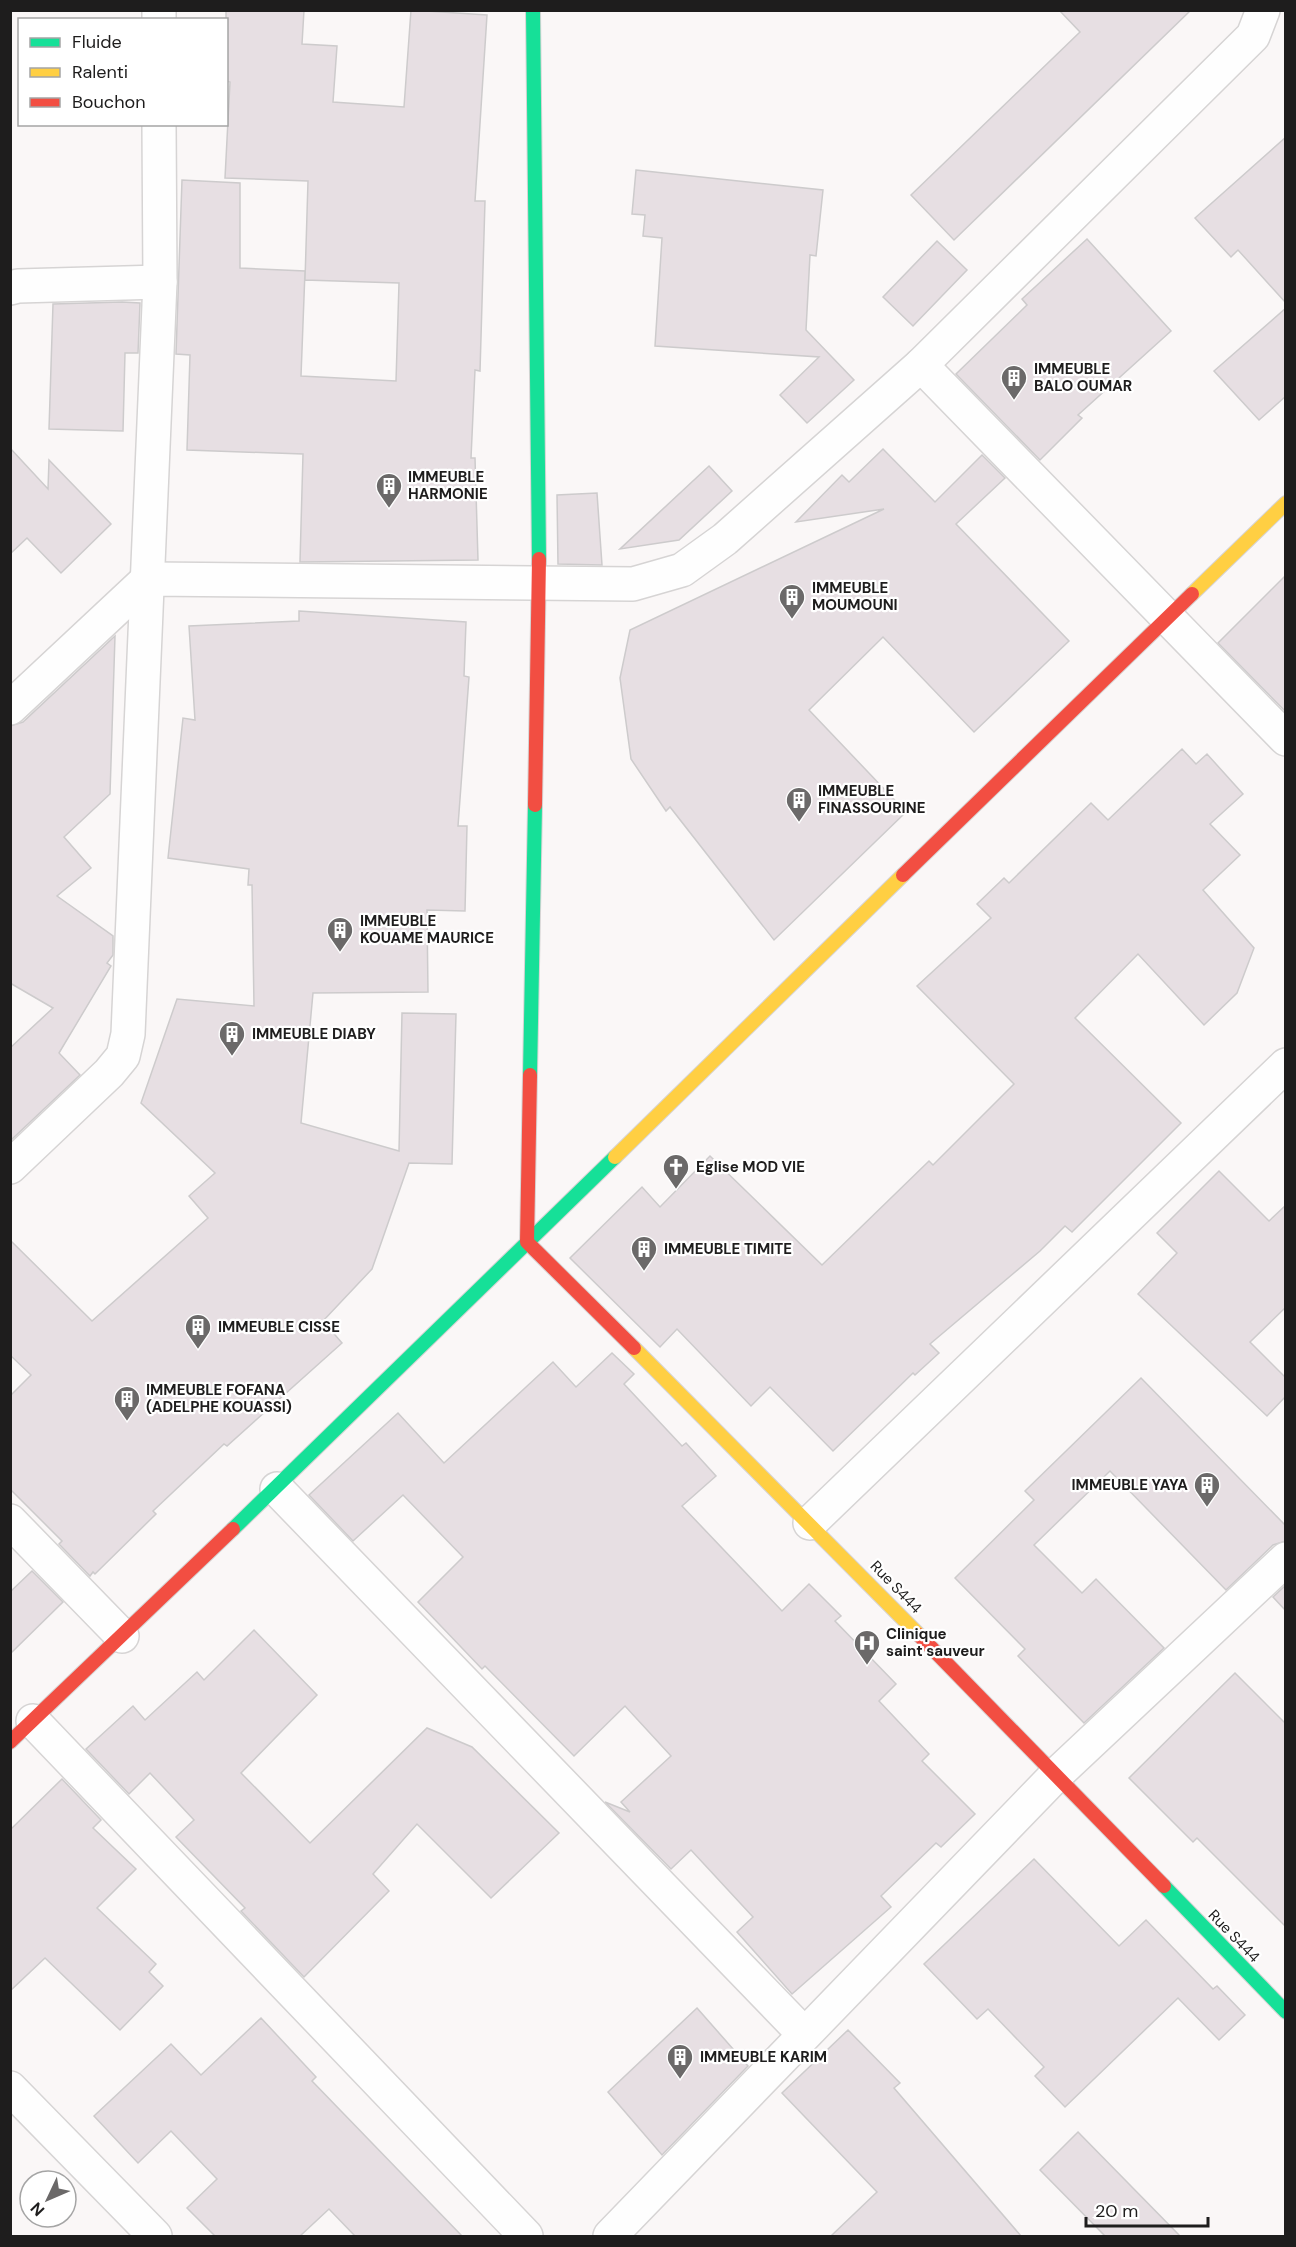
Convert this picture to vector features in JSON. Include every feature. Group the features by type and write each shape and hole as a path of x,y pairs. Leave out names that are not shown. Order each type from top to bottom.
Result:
{"street":[{"path":"527,1242 539,582 533,10"},
{"path":"10,708 148,579 633,584 682,570 725,539 921,365 1253,36 1263,10"},
{"path":"10,1167 123,1056 128,1034 160,282 159,126"},
{"path":"10,288 160,282"},
{"path":"921,365 1286,739"},
{"path":"526,2236 22,1732 277,1489 527,1242 1286,503"},
{"path":"810,1523 1286,1065"},
{"name":"Rue S444","path":"527,1242 810,1523 1286,2012"},
{"path":"277,1489 804,2034"},
{"path":"10,1521 122,1636"},
{"path":"610,2236 1056,1775 1286,1559"},
{"path":"10,2088 155,2236"}],"building":[{"path":"226,10 304,10 302,44 337,46 333,102 404,107 411,10 487,15 475,201 485,201 480,371 475,370 471,458 475,458 478,560 300,562 303,454 187,450 190,355 176,354 182,180 240,183 240,268 305,271 301,376 396,381 399,283 305,280 308,181 225,178 230,82 228,82 228,18 226,18"},
{"path":"1059,10 1191,10 954,240 911,195 1080,32"},
{"path":"1286,137 1286,303 1238,250 1231,257 1195,218"},
{"path":"636,170 823,190 816,256 810,255 806,330 854,380 807,423 780,395 819,357 655,346 662,238 643,236 645,215 632,214"},
{"path":"1087,239 1171,331 1078,415 1082,418 1040,460 956,374 1027,305 1022,299"},
{"path":"937,241 967,270 913,326 883,297"},
{"path":"140,303 138,353 125,353 123,431 49,429 53,304"},
{"path":"1286,308 1286,396 1259,420 1214,371"},
{"path":"10,448 48,489 49,460 111,524 61,573 27,538 10,554"},
{"path":"883,449 935,502 982,455 1005,478 956,524 1069,641 974,732 883,637 809,710 906,812 774,940 670,807 666,811 631,759 620,678 630,630 884,509 796,522 842,475 849,482"},
{"path":"709,466 732,491 679,540 620,549"},
{"path":"597,493 602,565 558,564 557,495"},
{"path":"1286,575 1286,712 1218,643"},
{"path":"299,611 466,622 464,676 469,677 458,826 467,826 465,911 427,910 428,992 313,993 301,1123 399,1151 402,1013 456,1014 452,1164 409,1163 372,1269 323,1321 342,1343 227,1446 224,1444 153,1511 156,1514 95,1574 93,1572 90,1576 59,1544 62,1541 10,1489 10,1396 31,1375 10,1355 10,1240 92,1321 208,1218 189,1196 215,1173 141,1103 177,999 254,1006 252,885 248,885 249,869 168,858 183,718 195,720 189,626 299,621"},
{"path":"115,636 110,794 64,837 91,868 57,896 113,936 113,955 107,963 111,966 59,1053 80,1075 10,1141 10,1048 53,1008 10,983 10,726 23,722"},
{"path":"1182,749 1196,764 1207,754 1243,794 1210,824 1240,855 1203,890 1254,948 1237,993 1204,1025 1138,954 1075,1018 1181,1123 1072,1232 1065,1226 1040,1251 930,1344 939,1353 915,1375 913,1373 833,1451 770,1387 751,1406 677,1329 660,1347 570,1258 642,1187 660,1207 710,1156 822,1265 929,1161 933,1165 1014,1084 917,986 991,918 977,904 1004,878 1009,883 1091,803 1108,820"},
{"path":"1219,1171 1269,1221 1286,1205 1286,1307 1250,1342 1286,1378 1286,1396 1267,1416 1138,1294 1177,1253 1157,1233"},
{"path":"612,1353 634,1374 624,1384 682,1446 686,1443 716,1476 682,1506 782,1611 809,1584 841,1616 835,1621 896,1684 879,1701 929,1754 922,1761 975,1814 941,1847 936,1843 881,1896 891,1907 792,1994 737,1932 753,1917 691,1850 671,1869 605,1802 630,1812 621,1802 671,1756 625,1706 574,1756 485,1666 482,1669 418,1602 463,1557 403,1495 353,1541 309,1495 398,1413 444,1463 553,1362 576,1387"},
{"path":"1141,1378 1286,1526 1286,1541 1273,1545 1226,1590 1110,1471 1034,1545 1082,1593 1096,1579 1164,1648 1084,1723 1018,1656 1025,1649 955,1578 1034,1500 1025,1491"},
{"path":"32,1571 63,1602 10,1654 10,1592"},
{"path":"1286,1585 1286,1611 1273,1597"},
{"path":"254,1630 317,1695 241,1773 310,1843 427,1728 472,1747 559,1833 491,1898 417,1824 373,1874 389,1891 304,1977 241,1911 245,1908 176,1837 194,1820 150,1773 129,1794 86,1749 133,1706 145,1720 197,1672 204,1680"},
{"path":"1235,1673 1286,1724 1286,1927 1197,1838 1193,1842 1129,1778"},
{"path":"62,1779 101,1820 93,1828 136,1869 97,1908 156,1964 149,1972 163,1986 120,2030 45,1958 10,1991 10,1830"},
{"path":"1034,1859 1119,1946 1146,1920 1213,1989 1217,1986 1245,2015 1219,2040 1178,1998 1065,2107 1035,2076 1044,2067 988,2009 977,2019 924,1964"},
{"name":"IMMEUBLE KARIM","path":"697,2008 748,2066 662,2155 608,2092"},
{"path":"261,2018 316,2077 312,2081 462,2236 355,2236 329,2209 300,2236 215,2236 187,2208 217,2179 171,2131 138,2163 94,2116 171,2044 201,2075"},
{"path":"848,2030 900,2083 894,2088 1021,2236 831,2236 877,2192 782,2093"},
{"path":"1078,2132 1180,2236 1105,2236 1040,2170"}],"traffic: fast":[{"path":"533,10 539,559"},
{"path":"530,1075 535,805"},
{"path":"233,1529 615,1157"},
{"path":"1164,1886 1286,2012"}],"traffic: slow":[{"path":"1192,594 1286,503"},
{"path":"615,1157 903,875"},
{"path":"634,1348 919,1635"}],"traffic: jam":[{"path":"535,805 539,559"},
{"path":"903,875 1192,594"},
{"path":"530,1075 527,1242 634,1348"},
{"path":"10,1742 233,1529"},
{"path":"919,1635 1164,1886"}],"place":[{"name":"IMMEUBLE BALO OUMAR","path":"1014,401"},
{"name":"IMMEUBLE HARMONIE","path":"389,509"},
{"name":"IMMEUBLE MOUMOUNI","path":"792,620"},
{"name":"IMMEUBLE FINASSOURINE","path":"799,823"},
{"name":"IMMEUBLE KOUAME MAURICE","path":"340,953"},
{"name":"IMMEUBLE DIABY","path":"232,1057"},
{"name":"Eglise MOD VIE","path":"676,1190"},
{"name":"IMMEUBLE TIMITE","path":"644,1272"},
{"name":"IMMEUBLE CISSE","path":"198,1350"},
{"name":"IMMEUBLE FOFANA (ADELPHE KOUASSI)","path":"127,1422"},
{"name":"IMMEUBLE YAYA","path":"1207,1508"},
{"name":"Clinique saint sauveur","path":"867,1666"},
{"name":"IMMEUBLE KARIM","path":"680,2080"}]}
